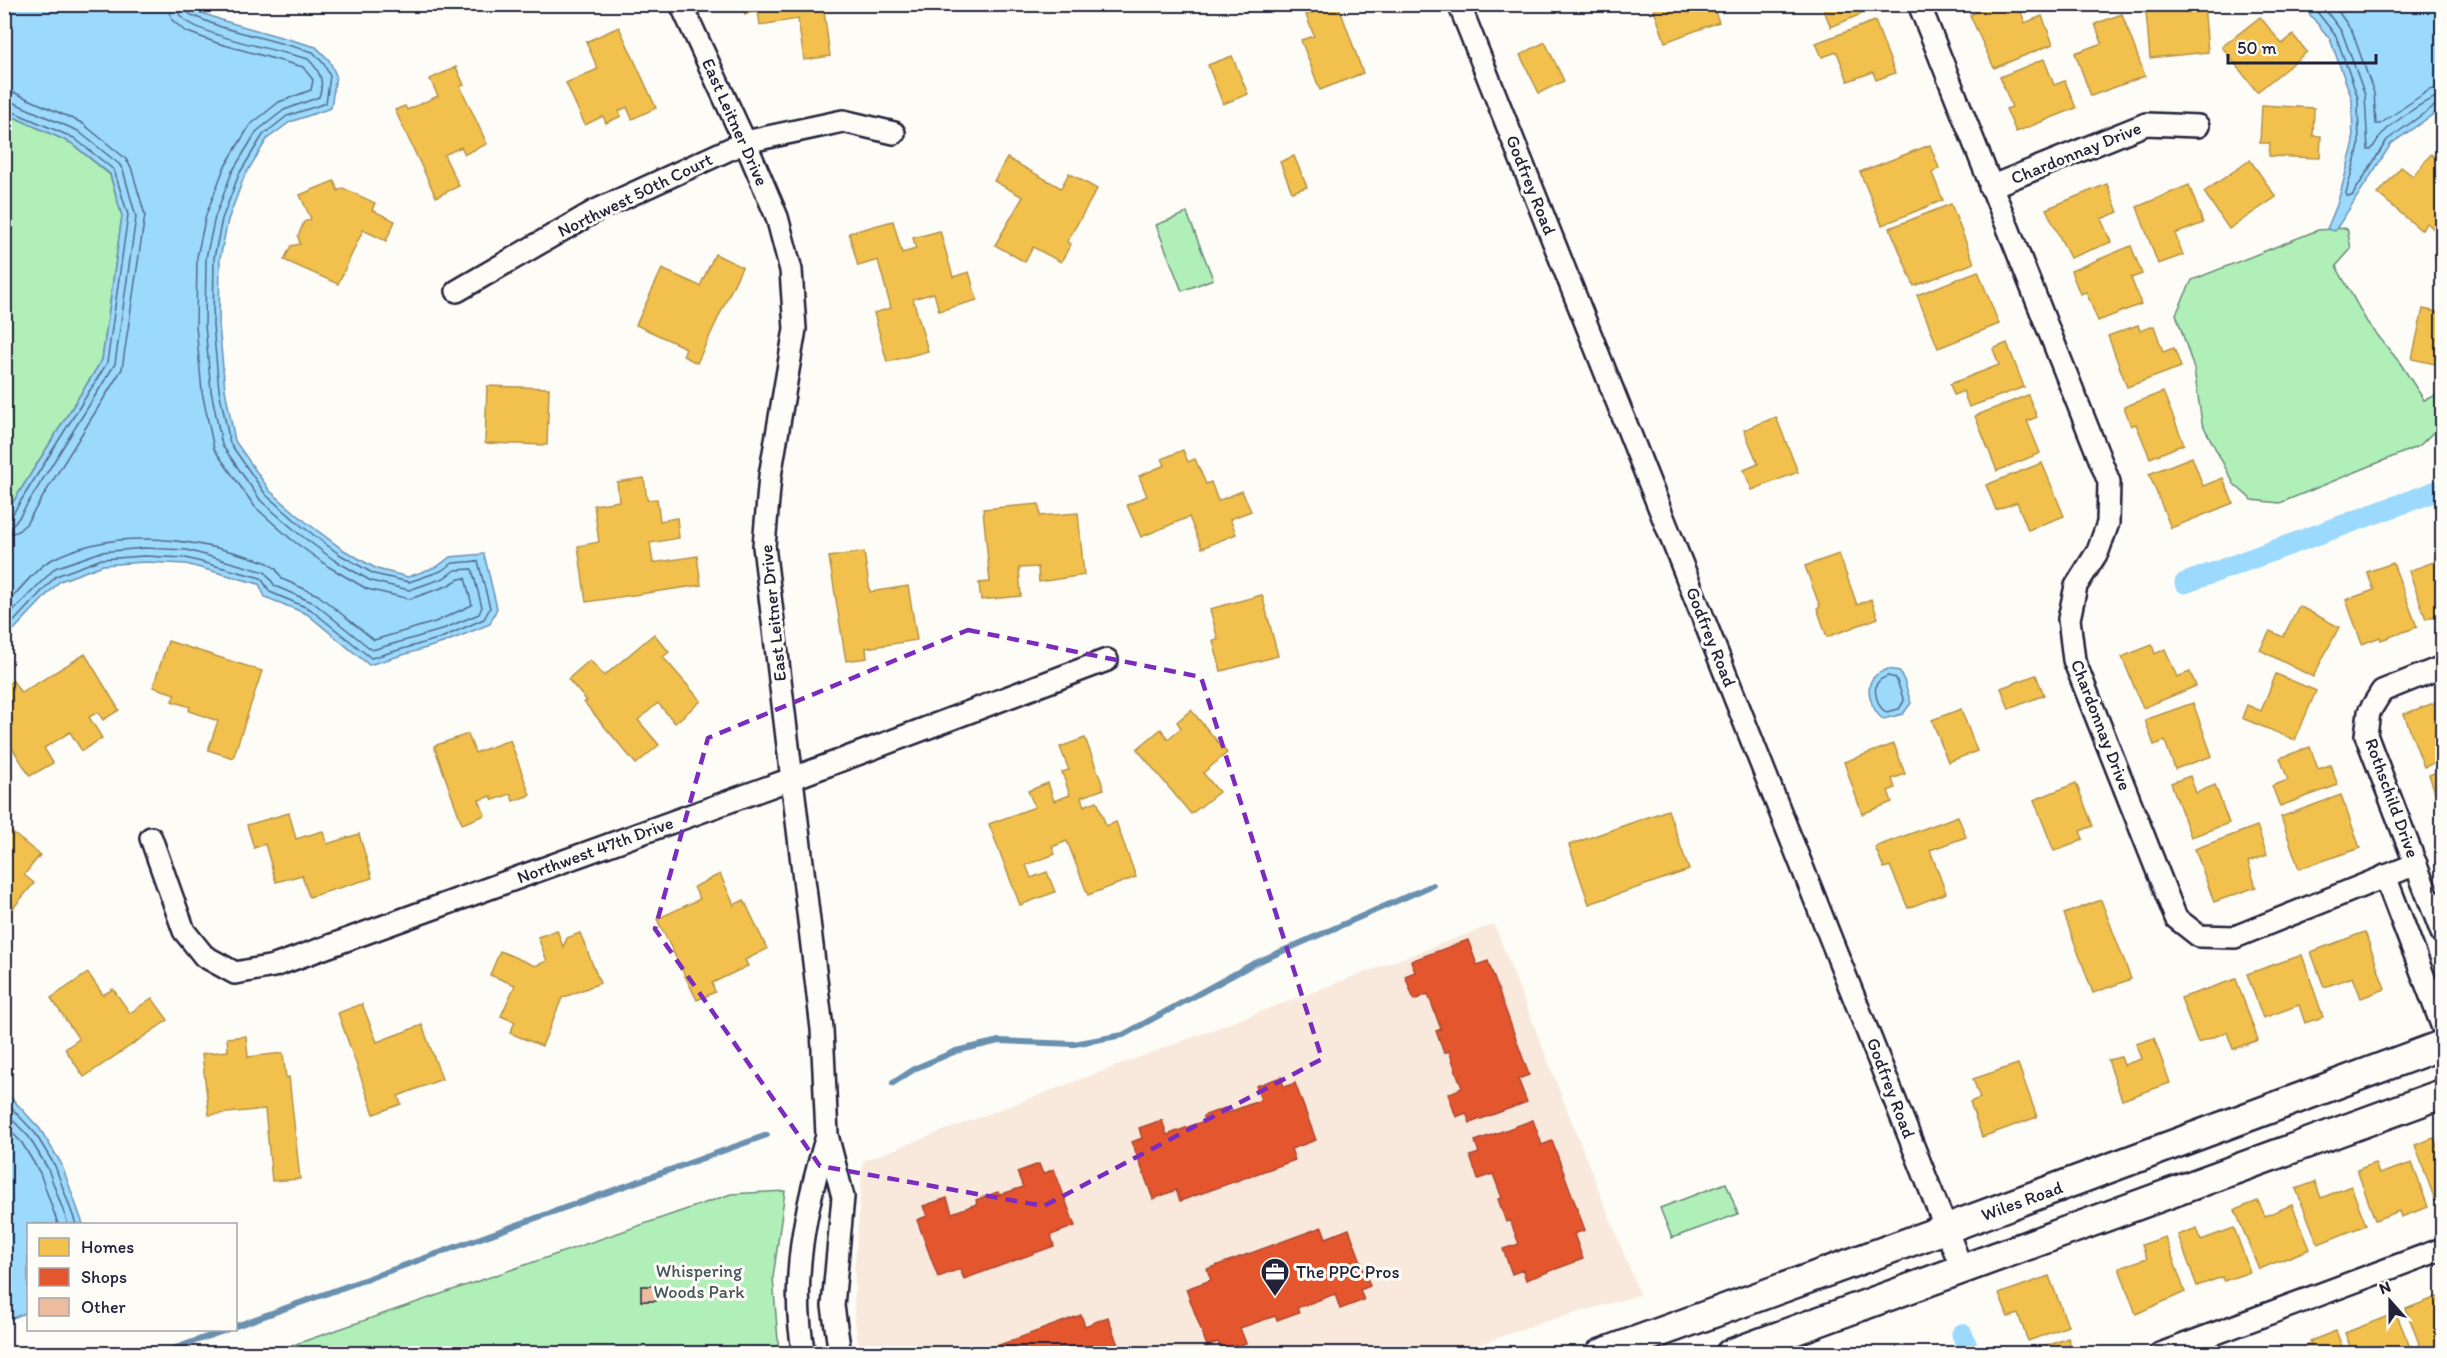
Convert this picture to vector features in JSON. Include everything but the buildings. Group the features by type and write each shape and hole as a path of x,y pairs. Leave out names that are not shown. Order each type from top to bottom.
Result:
{"main road":[{"name":"Wiles Road","path":"1600,1353 1945,1229 2442,1045"},
{"path":"1730,1353 2442,1094"}],"street":[{"name":"East Leitner Drive","path":"681,4 777,217 792,270 795,329 771,466 764,546 822,1029 827,1135 843,1197 833,1306 838,1346"},
{"name":"Godfrey Road","path":"1459,4 1962,1269"},
{"name":"Chardonnay Drive","path":"1919,4 2109,482 2108,523 2098,551 2076,586 2069,619 2074,660 2176,918 2199,936 2235,936 2416,864"},
{"name":"Northwest 50th Court","path":"457,291 595,210 745,142 843,121 894,133"},
{"name":"Chardonnay Drive","path":"1990,187 2146,124 2198,126"},
{"name":"Northwest 47th Drive","path":"151,838 184,931 204,956 235,973 273,966 791,779 1107,660"},
{"name":"Rothschild Drive","path":"2440,926 2366,735 2368,712 2382,691 2442,667"},
{"name":"Rothschild Drive","path":"2385,876 2442,1025"},
{"path":"2406,931 2440,926"},
{"name":"East Leitner Drive","path":"802,1348 797,1304 804,1230 811,1190 827,1135"},
{"path":"2160,1353 2442,1249"},
{"path":"802,1348 838,1346"}],"highlighted area":[{"path":"968,630 1201,677 1322,1059 1044,1206 820,1166 655,929 708,738"}],"shaded area":[{"path":"1494,924 1640,1295 1536,1324 1457,1353 859,1354 854,1313 855,1265 863,1161"}],"green space":[{"path":"5,113 71,143 110,175 122,216 102,360 5,515"},
{"path":"1187,213 1213,279 1182,291 1156,225"},
{"path":"2347,228 2351,249 2336,266 2367,322 2400,363 2424,400 2442,393 2442,424 2419,446 2280,503 2252,500 2234,484 2202,423 2194,369 2176,314 2192,280 2318,230"},
{"path":"1726,1183 1738,1214 1672,1238 1660,1208"},
{"name":"Whispering Woods Park","path":"785,1191 773,1278 779,1353 267,1354 731,1194"}],"water":[{"path":"5,4 187,5 194,10 224,21 316,47 329,60 336,75 331,108 290,122 267,139 244,177 228,220 220,258 219,325 225,389 235,441 270,491 342,549 377,569 408,577 438,566 450,557 484,554 497,608 490,624 443,643 369,665 307,614 265,597 259,584 186,564 144,562 103,565 60,581 5,639 5,515 102,360 122,216 110,174 71,143 5,113"},
{"path":"2441,4 2442,108 2391,144 2335,231 2327,229 2337,205 2353,146 2352,99 2330,39 2302,5"},
{"path":"1888,669 1899,671 1911,703 1903,714 1883,719 1872,705 1869,692 1871,681 1875,676"},
{"path":"5,1091 40,1129 61,1163 83,1223 27,1223 27,1312 5,1321"}],"waterway":[{"path":"2185,583 2442,489"},
{"path":"893,1083 916,1068 956,1051 999,1041 1074,1044 1123,1035 1253,964 1433,885"},
{"path":"237,1326 767,1135"},
{"path":"159,1354 223,1331"},
{"path":"1962,1334 1970,1354"}],"place":[{"name":"The PPC Pros","path":"1275,1298"}]}
